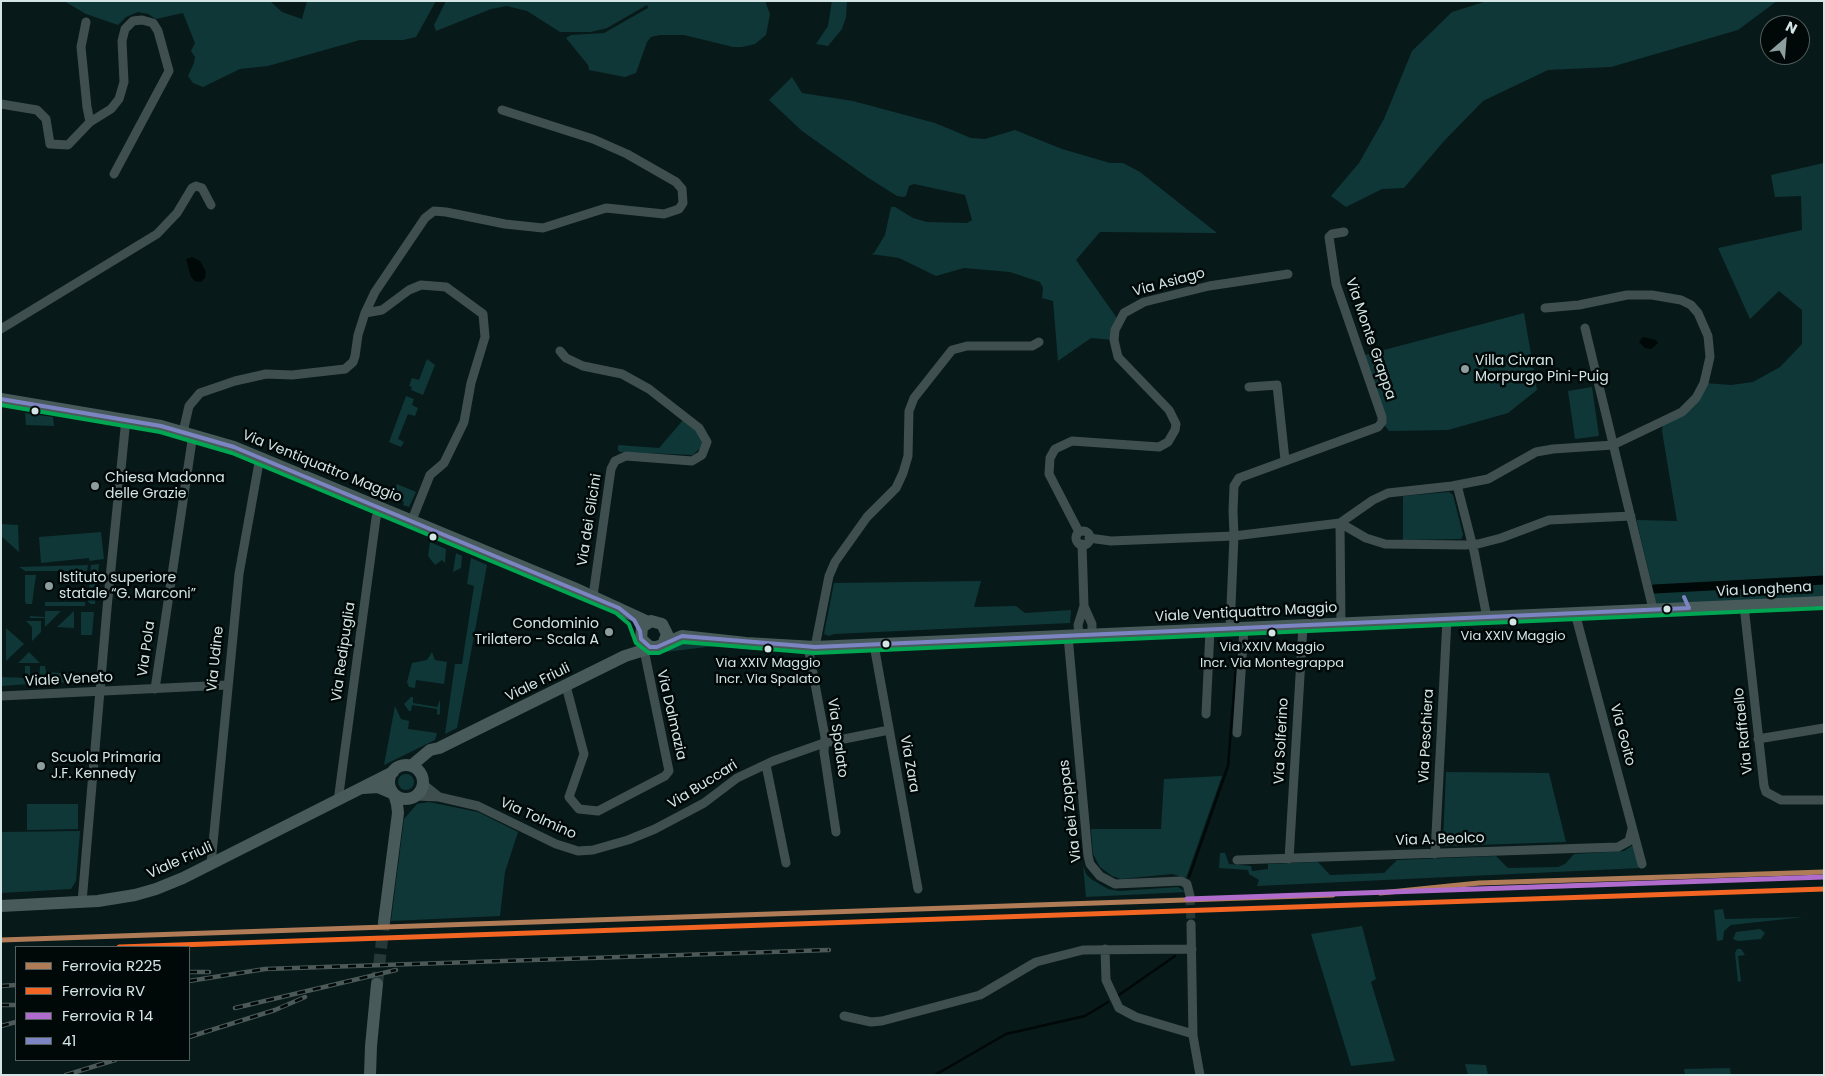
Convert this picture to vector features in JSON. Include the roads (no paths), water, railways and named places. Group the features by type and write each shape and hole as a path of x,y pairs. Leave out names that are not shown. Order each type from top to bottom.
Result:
{"street":[{"path":"1,104 32,108 41,112 46,120 48,142 52,146 68,145 90,122 111,109 122,91 124,71 122,41 125,29 133,21 142,20 153,23 158,31 168,64 168,74 114,174"},
{"path":"86,22 81,47 90,122"},
{"name":"Via Pola","path":"155,689 188,433 189,406 200,394 266,374 292,375 345,369 354,362 358,334 375,292 425,218 434,211 505,224 543,228 606,208 664,214 679,209 683,203 682,189 676,182 627,154 593,139 502,110"},
{"path":"1,329 157,234 177,213 192,188 196,186 202,188 211,205"},
{"name":"Via Monte Grappa","path":"1230,629 1234,486 1239,478 1378,427 1382,422 1382,417 1336,284 1329,237 1332,234 1344,232"},
{"name":"Via Asiago","path":"1079,532 1050,474 1050,458 1055,449 1072,441 1159,447 1168,442 1175,430 1176,424 1169,410 1118,356 1114,340 1115,330 1124,313 1144,302 1209,286 1288,274"},
{"path":"365,313 382,310 409,290 421,286 441,285 483,314 485,320 485,336 471,384 464,422 444,463 430,475 412,520"},
{"path":"1089,538 1111,542 1234,536 1340,523 1373,500 1388,494 1457,485 1497,476 1536,452 1613,445 1682,412 1696,398 1704,383 1710,357 1708,336 1703,323 1691,305 1681,300 1652,295 1627,295 1579,305 1545,308"},
{"path":"1585,328 1653,609"},
{"path":"645,643 682,636 812,647 834,562 867,517 896,488 903,473 908,456 909,411 914,398 952,350 967,346 1032,346 1039,342"},
{"name":"Via dei Glicini","path":"560,351 566,358 583,366 622,374 649,389 699,428 707,442 702,455 692,461 626,456 614,461 611,470 593,596"},
{"path":"1249,387 1277,385 1285,460"},
{"name":"Via Ventiquattro Maggio","path":"1,398 126,419 188,433 260,457 619,608 630,615 645,643"},
{"path":"82,902 126,419"},
{"name":"Via Udine","path":"211,864 239,574 260,457"},
{"path":"1457,485 1472,544 1487,618"},
{"name":"Via Redipuglia","path":"338,801 376,518 380,507"},
{"path":"1340,523 1366,538 1385,544 1472,544 1501,538 1549,520 1631,516"},
{"path":"1340,523 1341,624"},
{"path":"1073,636 1084,606 1082,544 1076,538 1079,532 1086,532 1089,538"},
{"path":"1082,544 1088,542 1089,538"},
{"name":"Via Longhena","path":"1678,608 1824,602"},
{"path":"1084,606 1092,624 1092,635"},
{"name":"Via Raffaello","path":"1744,606 1758,739 1766,792 1780,800 1824,800"},
{"name":"Viale Ventiquattro Maggio","path":"812,647 1678,608"},
{"name":"Via Goito","path":"1575,613 1642,864"},
{"name":"Via Peschiera","path":"1435,854 1447,619"},
{"path":"645,643 667,634 664,626 722,640"},
{"name":"Via Solferino","path":"1289,859 1303,626"},
{"path":"1237,733 1244,628"},
{"path":"1206,714 1210,630"},
{"name":"Via dei Zoppas","path":"1073,636 1090,864 1100,876 1115,884 1181,880 1189,887 1190,896"},
{"name":"Viale Friuli","path":"411,766 427,752 566,686 645,643"},
{"name":"Via Dalmazia","path":"566,686 584,754 569,797 574,805 582,810 594,812 602,810 665,776 669,771 645,643"},
{"name":"Via Zara","path":"874,645 918,889"},
{"name":"Via Spalato","path":"812,647 836,832"},
{"name":"Viale Veneto","path":"1,696 227,685"},
{"path":"1758,739 1824,728"},
{"name":"Via Buccari","path":"655,829 704,803 737,778 766,765 824,743 889,730"},
{"path":"398,813 412,798 438,748"},
{"path":"766,765 786,863"},
{"path":"384,922 398,813 389,780 393,772 401,766 411,766 422,779"},
{"name":"Viale Friuli","path":"1,906 109,900 147,892 211,864 338,801 370,781 393,772"},
{"name":"Via Tolmino","path":"422,779 438,797"},
{"name":"Viale Friuli","path":"356,791 371,786 394,794"},
{"path":"394,794 412,798"},
{"name":"Via Tolmino","path":"412,798 438,797 478,806 556,844 578,851 604,848 655,829"},
{"name":"Via A. Beolco","path":"1237,860 1618,847 1630,841 1632,829"},
{"path":"1191,924 1193,1034 1200,1075"},
{"path":"1105,949 1106,980 1119,1008 1136,1017 1193,1034"},
{"path":"844,1016 872,1022 882,1021 980,995 1036,962 1083,950 1192,949"},
{"path":"370,1075 370,1046 377,984"}],"waterway":[{"path":"1654,589 1824,580"},
{"path":"1307,605 1337,603"},
{"path":"1189,877 1228,766 1237,655"},
{"path":"1119,995 1175,956"},
{"path":"935,1075 1006,1034 1085,1016 1108,1002"}],"tunnel":[{"path":"1190,896 1191,924"},
{"path":"377,984 384,922"}],"railway":[{"path":"190,981 265,969 829,950"},
{"path":"235,1008 396,970"},
{"path":"190,972 209,972"},
{"path":"1,986 15,985"},
{"path":"190,1037 275,1010 305,997"},
{"path":"1,1005 15,1005"},
{"path":"1,1026 15,1022"},
{"path":"66,1075 112,1061"}],"rail line":[{"name":"R225","path":"1380,893 1479,883 1824,872"},
{"name":"RV","path":"148,946 1824,889"},
{"name":"R225","path":"1,940 1333,895"}],"place":[{"name":"Villa Civran Morpurgo Pini-Puig","path":"1465,369"},
{"name":"Chiesa Madonna delle Grazie","path":"95,486"},
{"name":"Istituto superiore statale “G. Marconi”","path":"49,586"},
{"name":"Via XXIV Maggio","path":"1513,622"},
{"name":"Condominio Trilatero - Scala A","path":"609,632"},
{"name":"Via XXIV Maggio Incr. Via Montegrappa","path":"1272,633"},
{"name":"Via XXIV Maggio Incr. Via Spalato","path":"768,649"},
{"name":"Scuola Primaria J.F. Kennedy","path":"41,766"}]}
